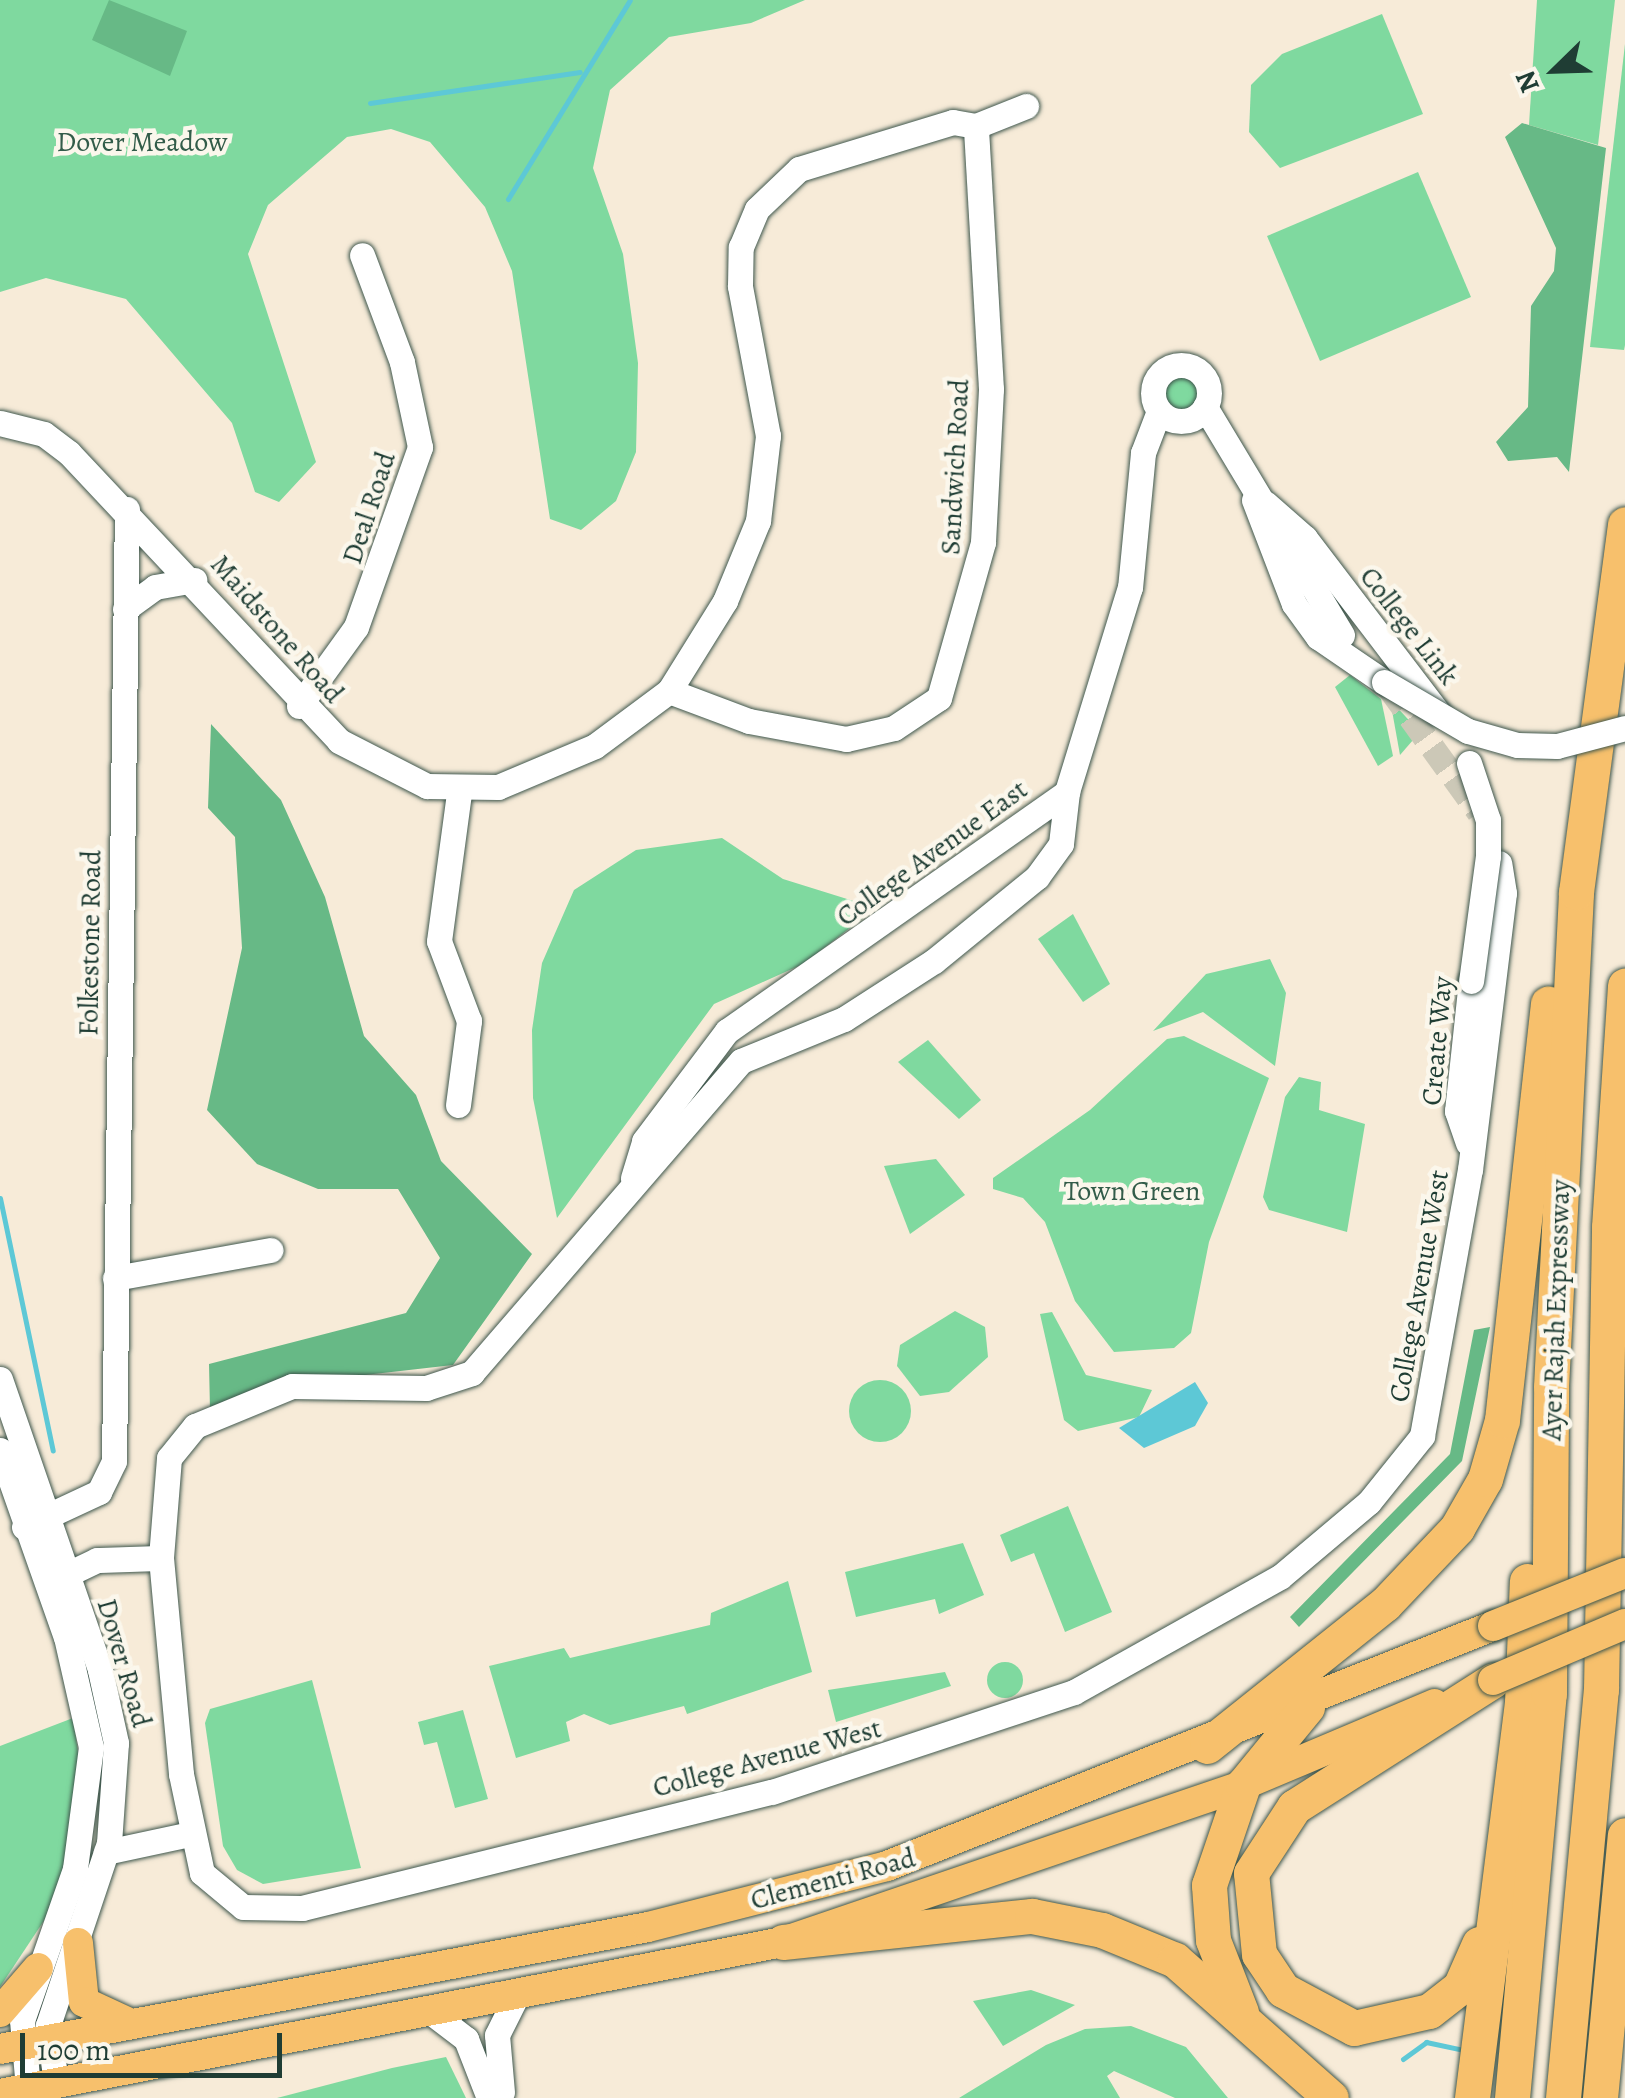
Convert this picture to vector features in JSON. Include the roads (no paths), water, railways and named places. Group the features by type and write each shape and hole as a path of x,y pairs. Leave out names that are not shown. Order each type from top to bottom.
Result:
{"highway":[{"name":"Ayer Rajah Expressway","path":"1512,2098 1549,1694 1550,1386 1576,892 1625,524"},
{"path":"1207,1746 1385,1604 1457,1528 1485,1479 1502,1420 1553,960 1576,892"},
{"name":"Ayer Rajah Expressway","path":"1563,2098 1601,1690 1609,1227 1625,986"},
{"path":"1472,2098 1490,1920 1522,1702 1534,1462 1550,1386"},
{"path":"1490,1920 1460,1987 1430,2011 1354,2028 1283,1990 1249,1915 1252,1873 1294,1806 1493,1680"},
{"path":"1242,2013 1213,1940 1209,1885 1243,1786 1307,1707"},
{"path":"1600,2098 1625,1835"},
{"path":"783,1942 1032,1916 1155,1946 1242,2013 1331,2098"},
{"path":"1608,2044 1617,2098"}],"main road":[{"name":"Clementi Road","path":"23,2044 648,1927 810,1887 964,1841 1307,1707 1625,1573"},
{"name":"Clementi Road","path":"28,2089 783,1942 1243,1786 1625,1624"},
{"path":"78,1943 84,2002 130,2024"},
{"path":"0,2012 38,1968"}],"street":[{"path":"458,1105 469,1021 438,941 460,794 498,788 595,746 669,692 725,601 758,521 768,436 740,286 742,246 757,209 798,169 953,122 976,126 1026,106"},
{"name":"Sandwich Road","path":"669,692 749,721 846,740 894,728 939,698 984,542 990,389 976,126"},
{"name":"Deal Road","path":"299,706 356,627 420,447 402,362 362,254"},
{"path":"1067,792 1130,587 1143,453 1159,411 1155,381 1178,364 1206,380 1206,406 1248,470 1342,635"},
{"path":"1159,411 1184,421 1206,406"},
{"name":"Maidstone Road","path":"0,422 44,434 126,508 194,580 299,706 374,764 460,794"},
{"name":"College Link","path":"1248,470 1264,542 1294,604 1318,636 1384,682 1444,718 1516,745 1557,746 1625,728"},
{"name":"College Link","path":"1265,502 1328,569 1444,718"},
{"name":"Folkestone Road","path":"35,1522 99,1492 114,1461 126,508"},
{"path":"125,609 155,587 194,580"},
{"name":"Create Way","path":"1384,682 1467,759 1488,856 1458,1112 1472,1153"},
{"name":"College Avenue East","path":"632,1182 644,1142 727,1031 1067,792"},
{"name":"College Avenue East","path":"160,1558 169,1458 195,1426 292,1386 426,1388 472,1373 632,1182 741,1061 858,1009 1037,877 1061,844 1067,792"},
{"name":"Create Way","path":"1472,1153 1504,893 1499,863"},
{"name":"College Avenue West","path":"160,1558 190,1834 202,1873 242,1907 302,1908 934,1744 1074,1692 1191,1633 1339,1530 1418,1445 1472,1153"},
{"path":"115,1278 270,1250"},
{"name":"Dover Road","path":"0,1379 35,1522"},
{"name":"Dover Road","path":"0,1450 35,1522 116,1743 106,1852 78,1943 23,2044"},
{"path":"56,1579 97,1560 160,1558"},
{"name":"Dover Road","path":"28,2089 23,2044 38,1968 74,1869 92,1784 86,1714 56,1579"},
{"path":"106,1852 190,1834"},
{"path":"504,2098 498,2035 516,1997"},
{"path":"432,2013 466,2039 489,2098"}],"water":[{"path":"1195,1382 1208,1403 1195,1426 1144,1448 1119,1428"}],"waterway":[{"path":"508,199 630,0"},
{"path":"370,103 580,72"},
{"path":"0,1198 53,1451"},
{"path":"1403,2059 1426,2042 1464,2050"}],"tunnel":[{"path":"1389,687 1479,812"}],"park label":[{"name":"Dover Meadow","path":"142,142"},
{"name":"Town Green","path":"1132,1191"}]}
